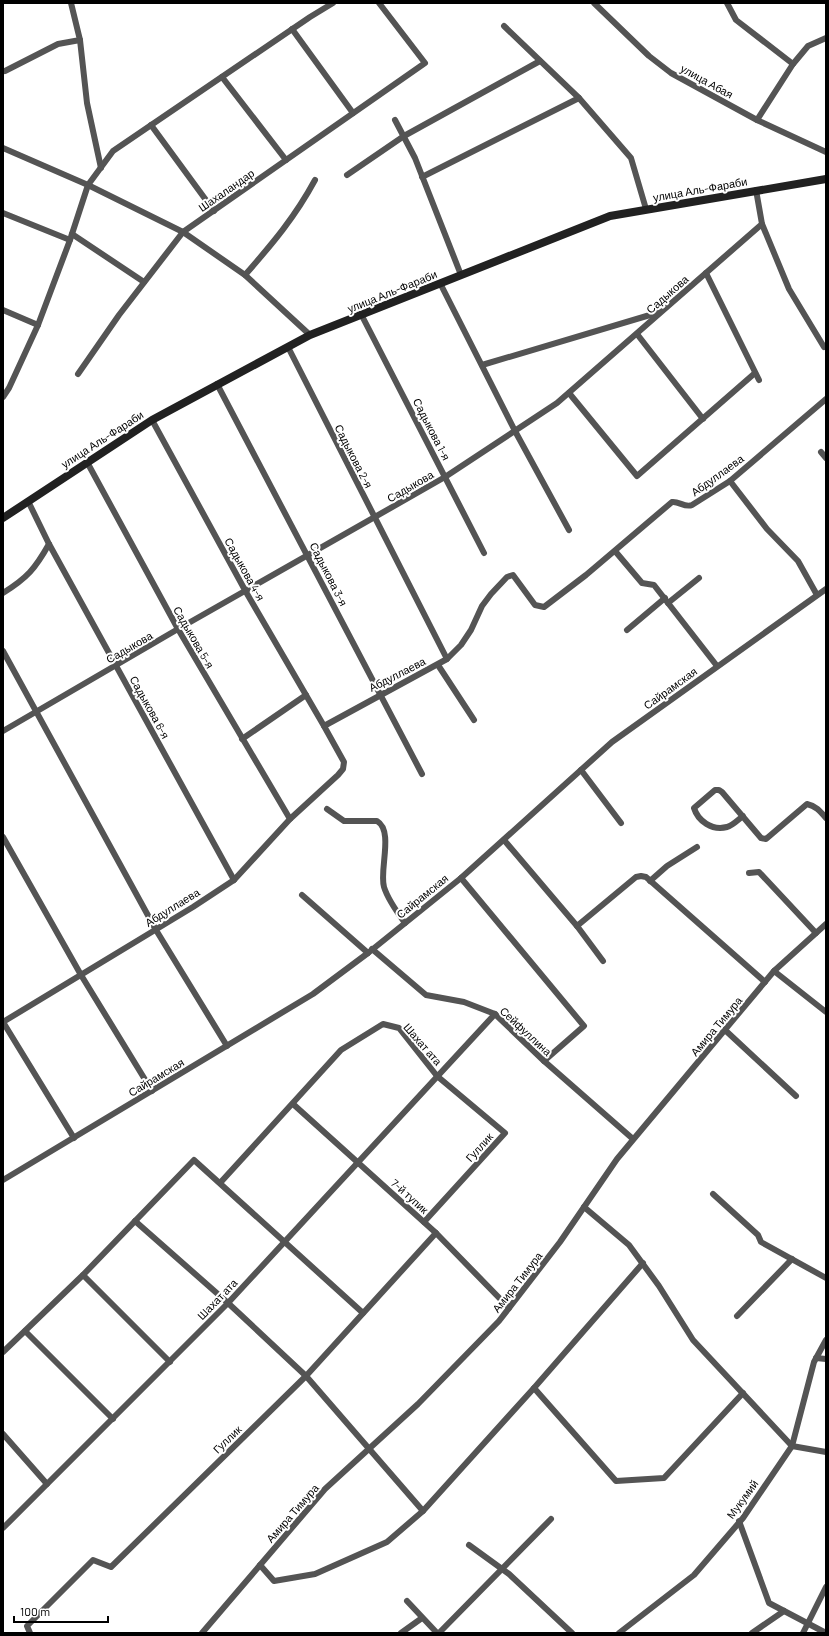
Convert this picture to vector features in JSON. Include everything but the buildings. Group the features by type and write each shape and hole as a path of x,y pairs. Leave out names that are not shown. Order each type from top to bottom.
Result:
{"main road":[{"name":"улица Аль-Фараби","path":"3,518 152,420 310,335 610,216 826,179"}],"street":[{"path":"71,3 80,40 87,103 101,168"},
{"path":"3,397 6,387 38,325 72,237 88,185 113,151 222,76 333,3"},
{"name":"Шахаландар","path":"78,374 144,282 183,232 425,63 379,3"},
{"name":"улица Абая","path":"594,3 650,56 671,73 757,120 826,152"},
{"path":"727,3 730,6 736,20 793,64"},
{"path":"504,26 579,98 631,158 646,209"},
{"path":"292,29 353,114"},
{"path":"757,120 793,64 808,46 826,38"},
{"path":"5,71 58,44 80,40"},
{"path":"348,176 404,136 540,61"},
{"path":"222,76 286,160"},
{"path":"422,177 579,98"},
{"path":"395,120 404,136 422,177 461,275"},
{"path":"151,125 214,211"},
{"path":"3,148 88,185 183,232 245,275 310,335"},
{"path":"245,275 283,231 315,180"},
{"path":"756,190 762,224 789,289 824,347"},
{"path":"3,213 72,237 144,282"},
{"name":"Садыкова","path":"3,731 178,629 246,592 445,477 557,403 762,224"},
{"path":"706,273 759,380"},
{"path":"440,283 515,430 569,530"},
{"path":"3,310 38,325"},
{"path":"482,364 662,312"},
{"name":"Садыкова 1-я","path":"361,314 484,552"},
{"path":"637,334 703,419"},
{"name":"Садыкова 2-я","path":"288,347 374,519 447,659"},
{"path":"569,393 637,476 755,373"},
{"name":"Садыкова 3-я","path":"217,384 308,556 379,695 422,774"},
{"name":"Абдуллаева","path":"3,1022 156,930 234,880 290,819 343,769 344,762 324,726 447,659 461,645 471,630 482,606 507,576 513,575 535,605 544,608 615,551 672,502 692,506 730,480 826,399"},
{"name":"Садыкова 4-я","path":"152,420 246,592 324,726"},
{"path":"821,452 826,458"},
{"name":"Садыкова 5-я","path":"87,462 178,629 290,819"},
{"path":"730,480 767,529 798,561 817,595"},
{"name":"Садыкова 6-я","path":"28,501 49,544 234,880"},
{"path":"3,593 19,583 29,574 39,562 49,544"},
{"path":"615,551 642,583 654,585 717,666"},
{"path":"627,630 699,578"},
{"name":"Сайрамская","path":"3,1180 313,994 370,951 461,878 612,742 826,589"},
{"path":"3,650 156,930 227,1046"},
{"path":"438,665 474,720"},
{"path":"242,739 306,695"},
{"path":"581,770 621,823"},
{"path":"743,816 727,827 710,827 694,808 715,790 719,790 743,816 760,838 763,839 766,839 807,804 813,805 826,818"},
{"path":"327,809 344,821 377,821 381,824 385,833 384,886 388,896 405,923"},
{"path":"3,837 81,975 152,1091"},
{"path":"504,840 577,926 603,961"},
{"path":"650,881 667,866 698,847"},
{"path":"748,873 759,872 816,933"},
{"path":"577,926 636,877 646,877 765,982"},
{"path":"461,878 584,1026 544,1061"},
{"name":"Сейфуллина","path":"302,895 426,995 464,1002 494,1014 544,1061 633,1140"},
{"name":"Амира Тимура","path":"202,1633 325,1489 418,1404 499,1321 560,1242 617,1159 774,971 826,924"},
{"path":"774,971 826,1012"},
{"name":"Шахат ата","path":"3,1528 228,1303 494,1014"},
{"path":"3,1022 74,1138"},
{"name":"Шахат ата","path":"220,1183 341,1050 383,1024 400,1028 437,1076"},
{"path":"725,1030 796,1096"},
{"name":"Гуллик","path":"424,1222 505,1133 437,1076"},
{"name":"7-й тупик","path":"293,1104 436,1233 509,1308"},
{"path":"3,1352 83,1275 194,1160 363,1313"},
{"path":"713,1194 758,1235 761,1242 826,1278"},
{"path":"584,1207 629,1245 659,1286 693,1340 792,1446 826,1452"},
{"path":"135,1221 228,1303 306,1376 423,1511"},
{"name":"Гуллик","path":"30,1633 26,1626 93,1560 111,1567 306,1376 436,1233"},
{"path":"737,1316 792,1259"},
{"path":"260,1565 274,1581 315,1574 387,1542 423,1511 534,1388 643,1263"},
{"path":"83,1275 170,1362"},
{"path":"25,1331 113,1419"},
{"name":"Мукумий","path":"619,1633 694,1575 739,1522 792,1446 814,1362 826,1340"},
{"path":"816,1358 826,1358"},
{"path":"534,1388 616,1481 664,1478 743,1394"},
{"path":"3,1434 47,1484"},
{"path":"407,1602 438,1633 551,1519"},
{"path":"739,1522 768,1603 826,1633"},
{"path":"469,1545 502,1569 572,1633"},
{"path":"803,1633 826,1587"},
{"path":"752,1633 784,1611"},
{"path":"401,1633 422,1618"}]}
